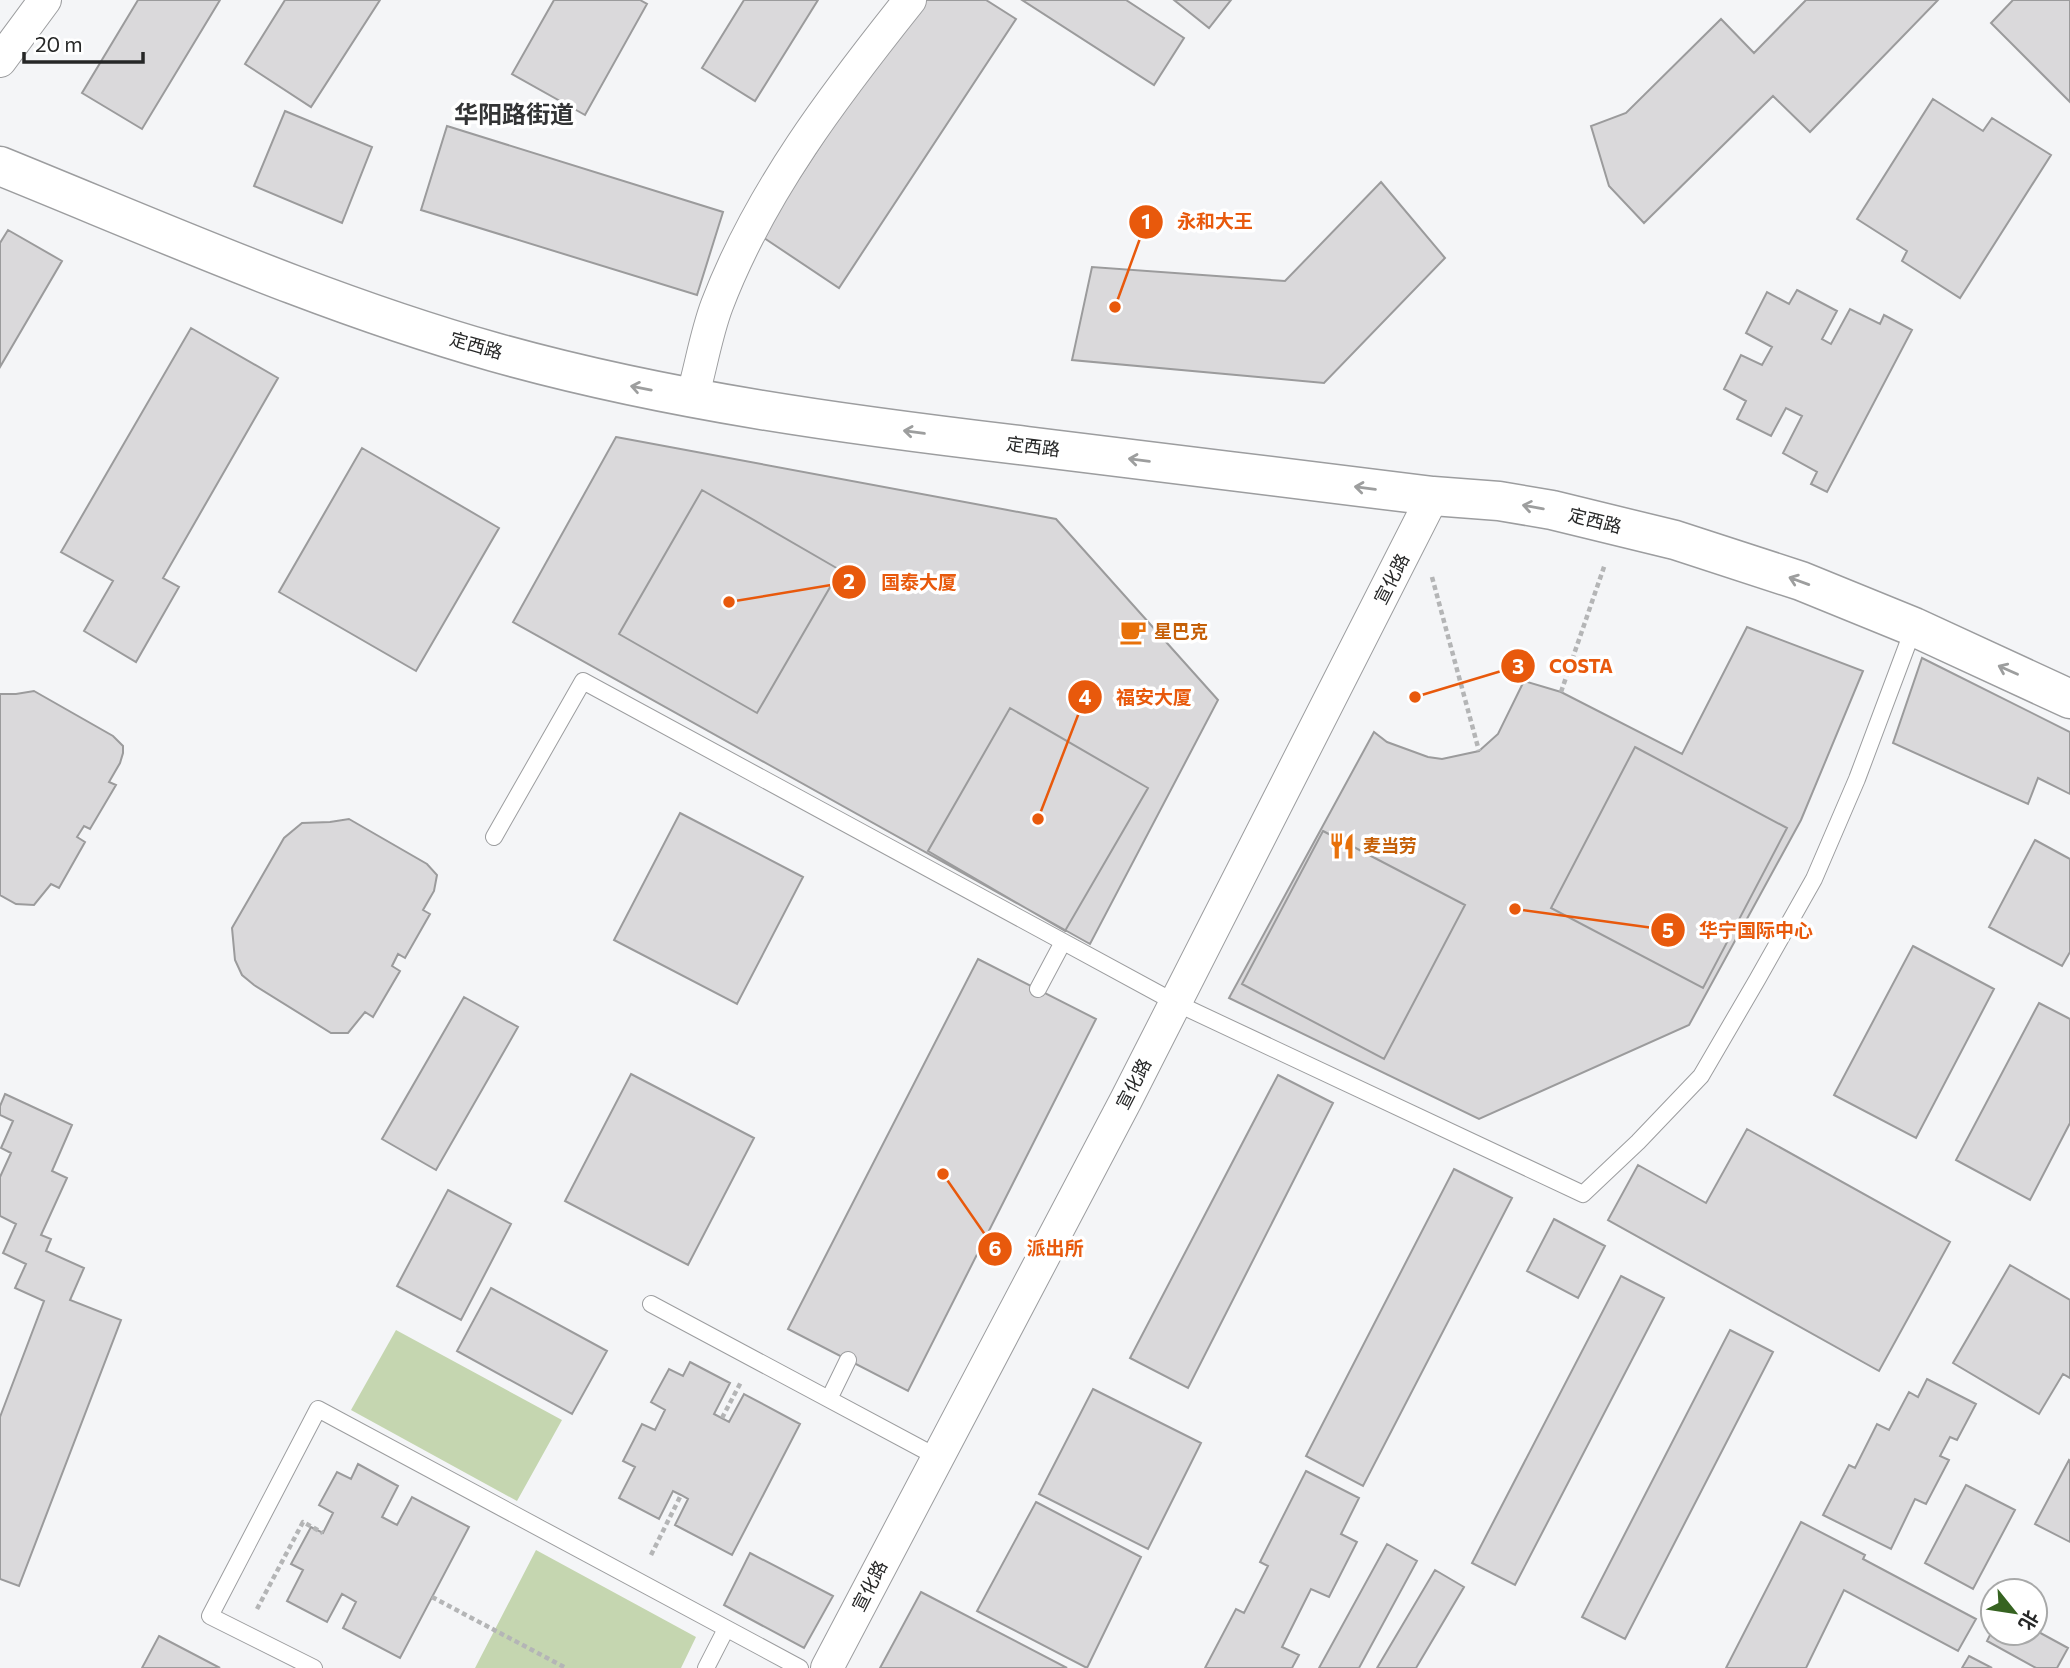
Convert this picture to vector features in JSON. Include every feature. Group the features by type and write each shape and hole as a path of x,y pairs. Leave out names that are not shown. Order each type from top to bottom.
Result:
{"street":[{"path":"0,61 45,0"},
{"path":"692,398 717,306 771,193 816,125 910,0"},
{"name":"定西路","path":"0,166 364,312 494,352 632,387 772,412 916,433 1433,496 1499,501 1539,508 1675,540 1801,581 1914,628 2070,699"},
{"name":"宣化路","path":"827,1668 1176,1003 1433,496"}],"lane":[{"path":"494,836 583,681 1176,1003 1583,1194 1638,1142 1700,1076 1750,992 1814,879 1857,779 1914,628"},
{"path":"1038,989 1063,942"},
{"path":"651,1304 937,1457"},
{"path":"829,1399 848,1360"},
{"path":"314,1668 210,1616 318,1409 800,1668"},
{"path":"706,1668 726,1629"}],"path":[{"path":"1561,692 1608,553"},
{"path":"1430,569 1479,751"},
{"path":"722,1418 753,1359"},
{"path":"638,1581 681,1495"},
{"path":"244,1633 303,1522 323,1533"},
{"path":"432,1597 566,1668"}],"green space":[{"path":"396,1330 562,1420 517,1501 351,1410"},
{"path":"536,1550 696,1637 681,1668 475,1668"}],"building":[{"path":"138,0 220,0 142,129 82,93"},
{"path":"285,0 380,0 311,107 245,64"},
{"path":"554,0 640,0 647,4 585,115 512,74"},
{"path":"744,0 818,0 755,101 702,68"},
{"path":"916,0 986,0 1016,19 839,288 761,236"},
{"path":"1022,0 1126,0 1184,38 1154,85"},
{"path":"1174,0 1231,0 1209,28"},
{"path":"1806,0 1938,0 1810,132 1773,96 1644,223 1609,186 1591,126 1626,113 1721,19 1754,53"},
{"path":"2013,0 2070,0 2070,102 1991,23"},
{"path":"1933,99 1983,131 1992,118 2051,155 1960,298 1902,261 1907,251 1857,219"},
{"path":"285,111 372,147 342,223 254,186"},
{"path":"447,126 723,212 697,295 421,210"},
{"path":"1381,182 1445,258 1324,383 1072,360 1092,267 1285,281"},
{"path":"8,230 62,261 0,367 0,243"},
{"path":"1797,290 1837,311 1822,339 1831,344 1850,309 1880,324 1884,315 1912,330 1827,492 1811,484 1817,472 1783,453 1802,416 1786,408 1771,436 1737,419 1746,401 1724,389 1741,355 1762,365 1772,347 1746,333 1767,292 1789,304"},
{"path":"191,328 278,378 163,578 179,587 136,662 84,631 113,581 61,552"},
{"path":"616,437 1056,519 1218,700 1090,944 513,622"},
{"path":"362,448 499,528 416,671 279,592"},
{"path":"702,490 840,570 757,713 619,634"},
{"path":"1747,627 1863,671 1801,820 1689,1025 1479,1119 1229,998 1374,732 1387,742 1428,757 1442,759 1479,751 1498,734 1524,681 1561,692 1682,754"},
{"path":"1922,658 2070,732 2070,794 2038,778 2028,804 1893,743"},
{"path":"34,691 113,736 123,746 123,753 109,782 116,785 90,829 84,826 77,837 85,842 59,888 51,884 34,905 16,904 0,895 0,694"},
{"path":"1010,708 1148,788 1065,931 928,851"},
{"path":"1635,747 1787,828 1703,988 1551,908"},
{"path":"680,813 803,877 737,1004 614,940"},
{"path":"349,819 427,864 437,875 434,891 423,910 430,914 405,958 398,954 392,966 400,971 373,1017 365,1012 348,1033 331,1033 242,975 235,960 232,928 284,838 302,823"},
{"path":"1323,831 1465,905 1384,1059 1242,984"},
{"path":"2035,840 2070,859 2070,952 2062,966 1989,927"},
{"path":"1913,946 1994,989 1916,1138 1834,1095"},
{"path":"978,959 1096,1019 908,1391 788,1329"},
{"path":"464,997 518,1027 436,1170 382,1139"},
{"path":"2039,1003 2070,1019 2070,1123 2030,1200 1956,1160"},
{"path":"631,1074 754,1138 688,1265 565,1201"},
{"path":"1278,1075 1333,1103 1188,1388 1130,1358"},
{"path":"5,1094 72,1125 52,1171 67,1178 41,1235 51,1239 46,1251 84,1268 70,1300 121,1320 19,1586 0,1579 0,1417 44,1301 15,1288 26,1264 3,1253 16,1224 0,1216 0,1177 11,1153 1,1148 13,1121 0,1115"},
{"path":"1747,1129 1950,1242 1879,1371 1608,1220 1638,1165 1706,1203"},
{"path":"1454,1169 1512,1198 1363,1486 1306,1456"},
{"path":"448,1190 511,1224 461,1320 397,1286"},
{"path":"1554,1219 1605,1246 1578,1298 1527,1271"},
{"path":"2010,1265 2070,1300 2070,1378 2063,1374 2039,1414 1953,1363"},
{"path":"1621,1276 1664,1298 1515,1585 1472,1563"},
{"path":"491,1288 607,1351 572,1414 457,1351"},
{"path":"1730,1330 1773,1352 1625,1639 1582,1617"},
{"path":"690,1362 730,1383 714,1414 729,1422 744,1394 800,1424 732,1555 675,1525 688,1499 681,1495 673,1491 659,1519 619,1498 635,1467 623,1461 642,1424 655,1430 665,1410 651,1402 669,1369 683,1376"},
{"path":"1927,1379 1976,1404 1957,1440 1950,1437 1940,1456 1949,1460 1926,1504 1915,1499 1891,1549 1823,1515 1849,1465 1855,1468 1877,1424 1889,1430 1909,1392 1918,1397"},
{"path":"1093,1389 1201,1443 1148,1549 1039,1494"},
{"path":"2070,1461 2070,1542 2035,1524"},
{"path":"358,1464 398,1486 382,1517 397,1525 412,1497 469,1527 400,1658 343,1628 356,1602 342,1594 327,1622 287,1601 303,1570 291,1564 311,1527 323,1533 333,1513 319,1505 337,1472 351,1479"},
{"path":"1306,1471 1359,1498 1341,1534 1357,1542 1329,1597 1311,1589 1282,1647 1299,1655 1292,1668 1205,1668 1236,1609 1244,1613 1268,1566 1260,1562"},
{"path":"1966,1485 2015,1510 1973,1589 1925,1563"},
{"path":"1036,1502 1141,1557 1087,1668 977,1611"},
{"path":"1801,1522 1865,1555 1863,1559 1976,1619 1958,1651 1844,1590 1806,1668 1726,1668"},
{"path":"1387,1544 1417,1561 1359,1668 1319,1668"},
{"path":"750,1553 833,1596 804,1648 724,1605"},
{"path":"1435,1570 1464,1587 1416,1668 1377,1668"},
{"path":"921,1592 1067,1668 880,1668"},
{"path":"159,1636 220,1668 142,1668"},
{"path":"2049,1638 2068,1648 2057,1668 2036,1668 1998,1647 2049,1647"},
{"path":"1969,1656 1992,1668 1962,1668"}],"place":[{"name":"永和大王","path":"1115,307"},
{"name":"国泰大厦","path":"729,602"},
{"name":"星巴克","path":"1133,632"},
{"name":"COSTA","path":"1415,697"},
{"name":"福安大厦","path":"1038,819"},
{"name":"麦当劳","path":"1342,846"},
{"name":"华宁国际中心","path":"1515,909"},
{"name":"派出所","path":"943,1174"}],"district":[{"name":"华阳路街道","path":"514,115"}]}
